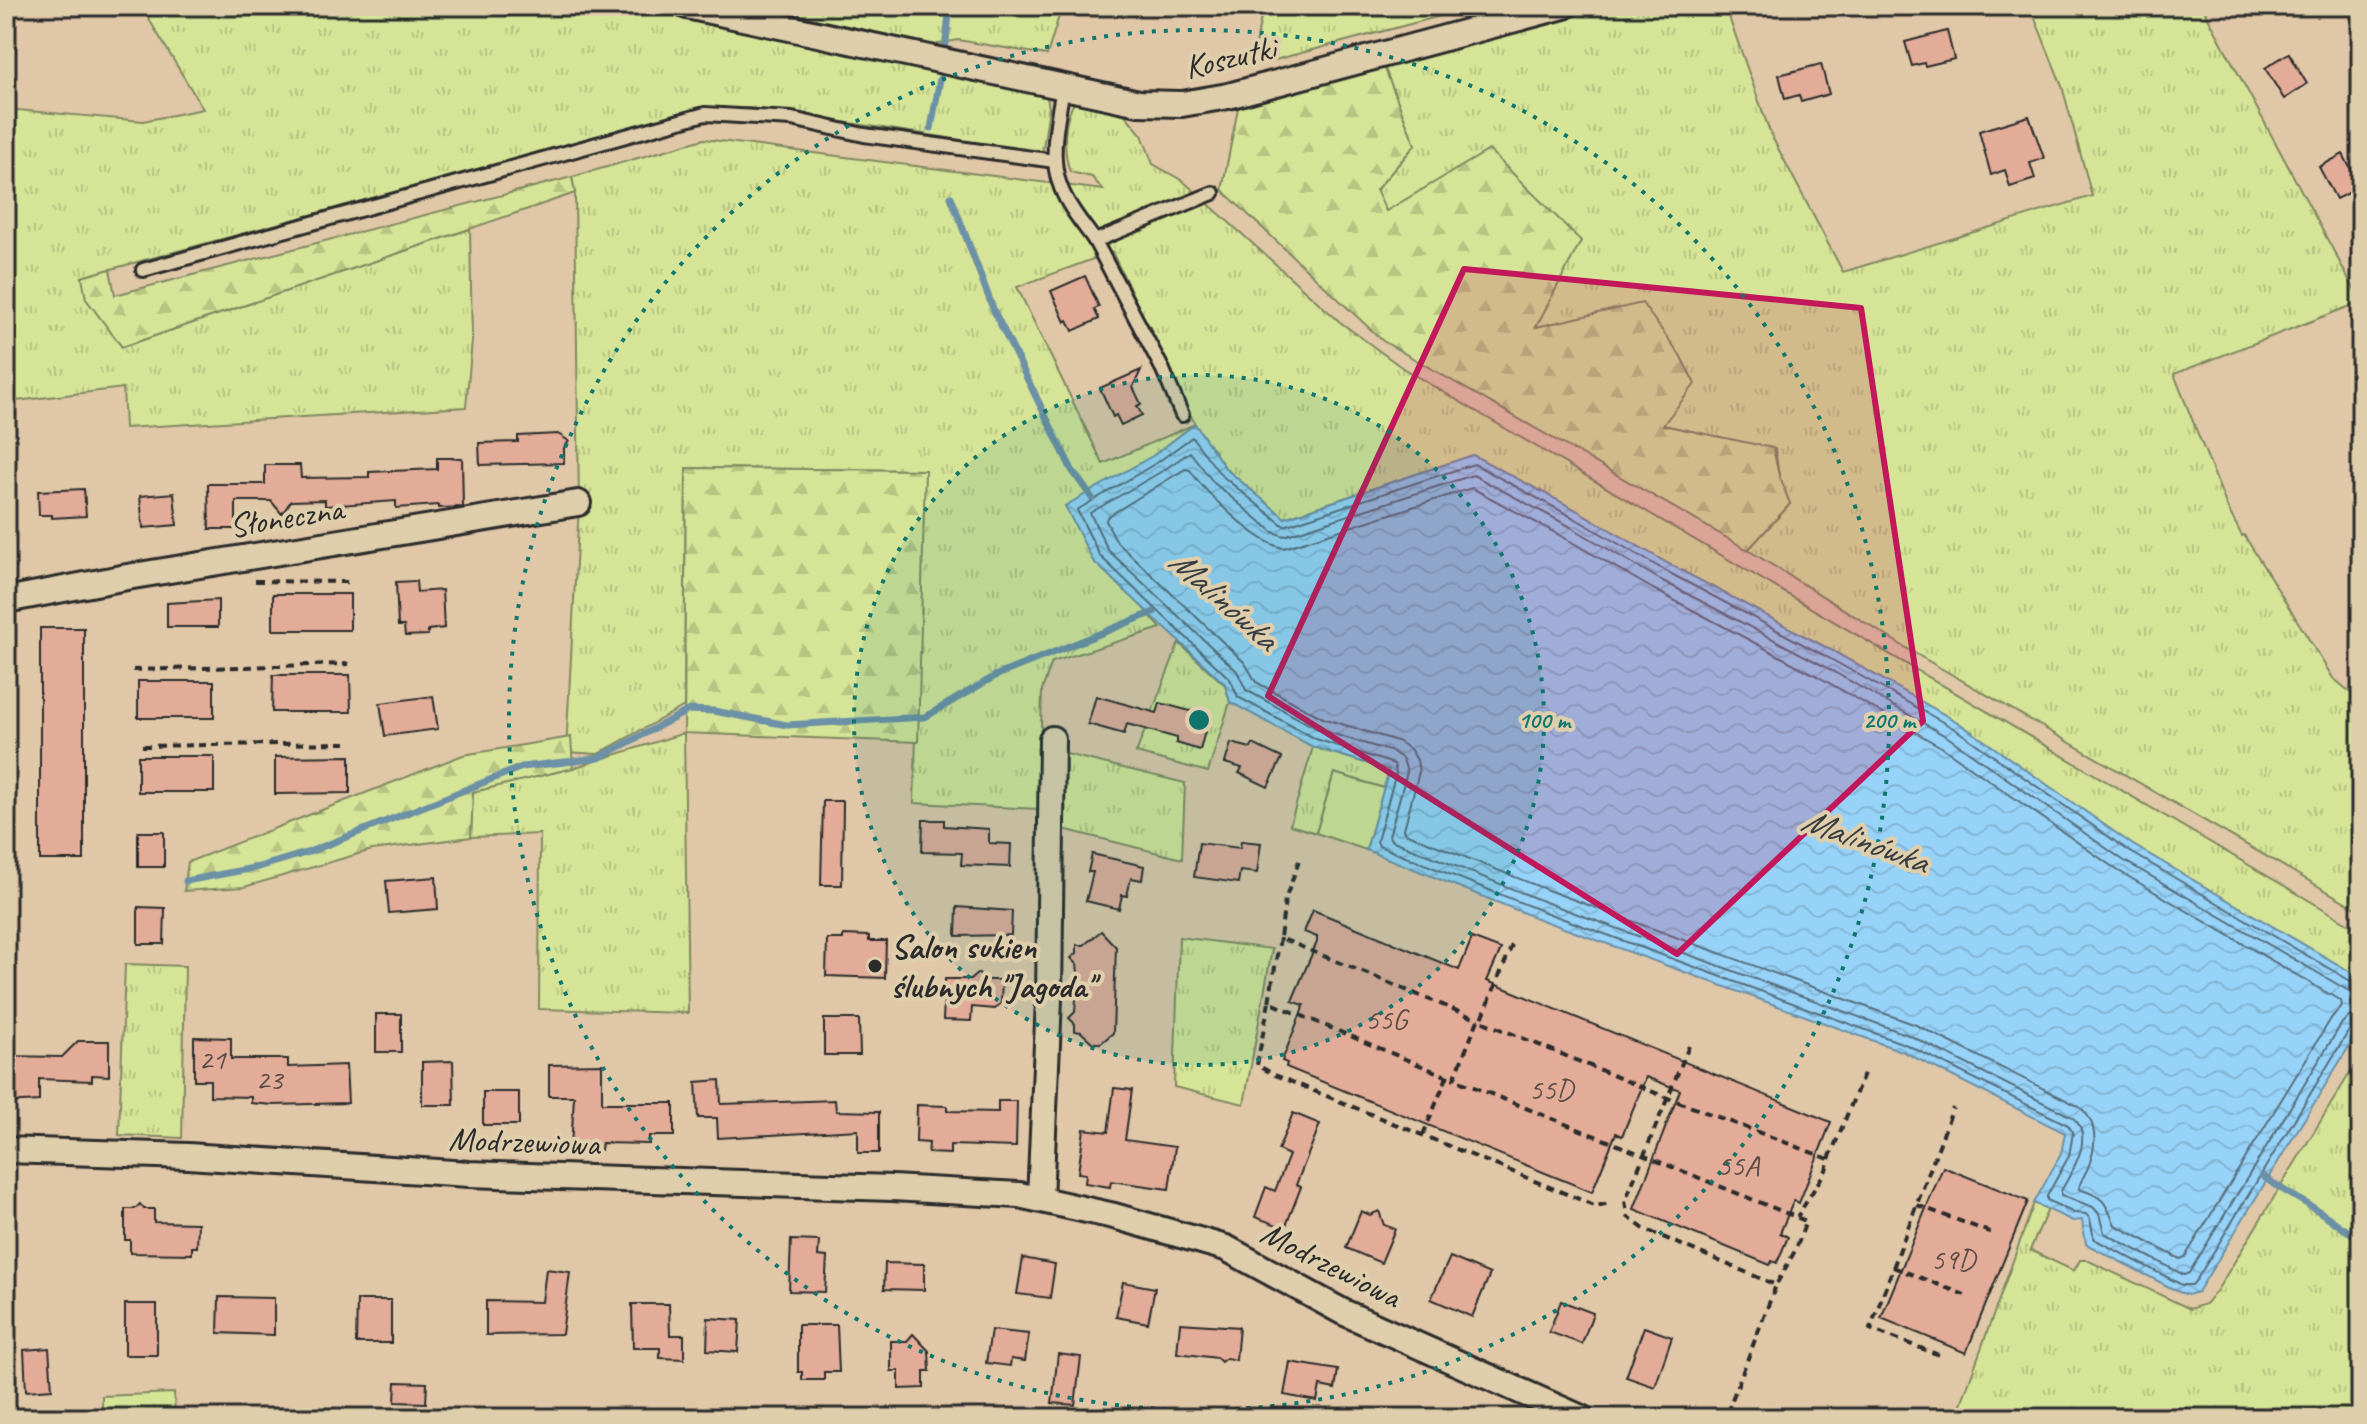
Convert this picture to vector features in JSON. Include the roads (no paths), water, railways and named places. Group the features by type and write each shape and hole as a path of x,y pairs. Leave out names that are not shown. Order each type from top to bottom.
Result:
{"street":[{"name":"Koszutki","path":"687,6 1139,103 1182,104 1228,96 1564,6"},
{"name":"Słoneczna","path":"6,600 127,577 578,503"},
{"path":"1040,1199 1049,999 1052,739"},
{"name":"Modrzewiowa","path":"6,1150 188,1156 469,1174 1019,1195 1114,1216 1226,1248 1343,1312 1581,1418"}],"lane":[{"path":"1063,87 1056,136 1056,166 1061,188 1095,241 1163,370 1182,415"},
{"path":"143,270 705,114 792,119 864,135 1056,166"},
{"path":"1095,241 1213,193"}],"water":[{"path":"1195,424 1226,469 1285,518 1473,455 1959,723 2133,845 2361,978 2361,1027 2198,1292 2188,1295 2179,1292 2086,1244 2082,1220 2073,1221 2034,1203 2061,1154 2065,1133 1904,1052 1539,919 1366,850 1389,770 1313,747 1230,702 1225,684 1093,561 1065,506 1154,455"}],"waterway":[{"name":"Malinówka","path":"945,49 950,6"},
{"name":"Malinówka","path":"931,128 940,79"},
{"name":"Malinówka","path":"951,197 994,311 1072,470 1092,498"},
{"path":"186,881 259,867 309,852 522,767 599,758 689,710 714,711 787,725 925,717 997,675 1154,612"},
{"name":"Malinówka","path":"2263,1176 2346,1230 2361,1236"}],"place":[{"name":"Salon sukien ślubnych \"Jagoda\"","path":"875,966"}]}
